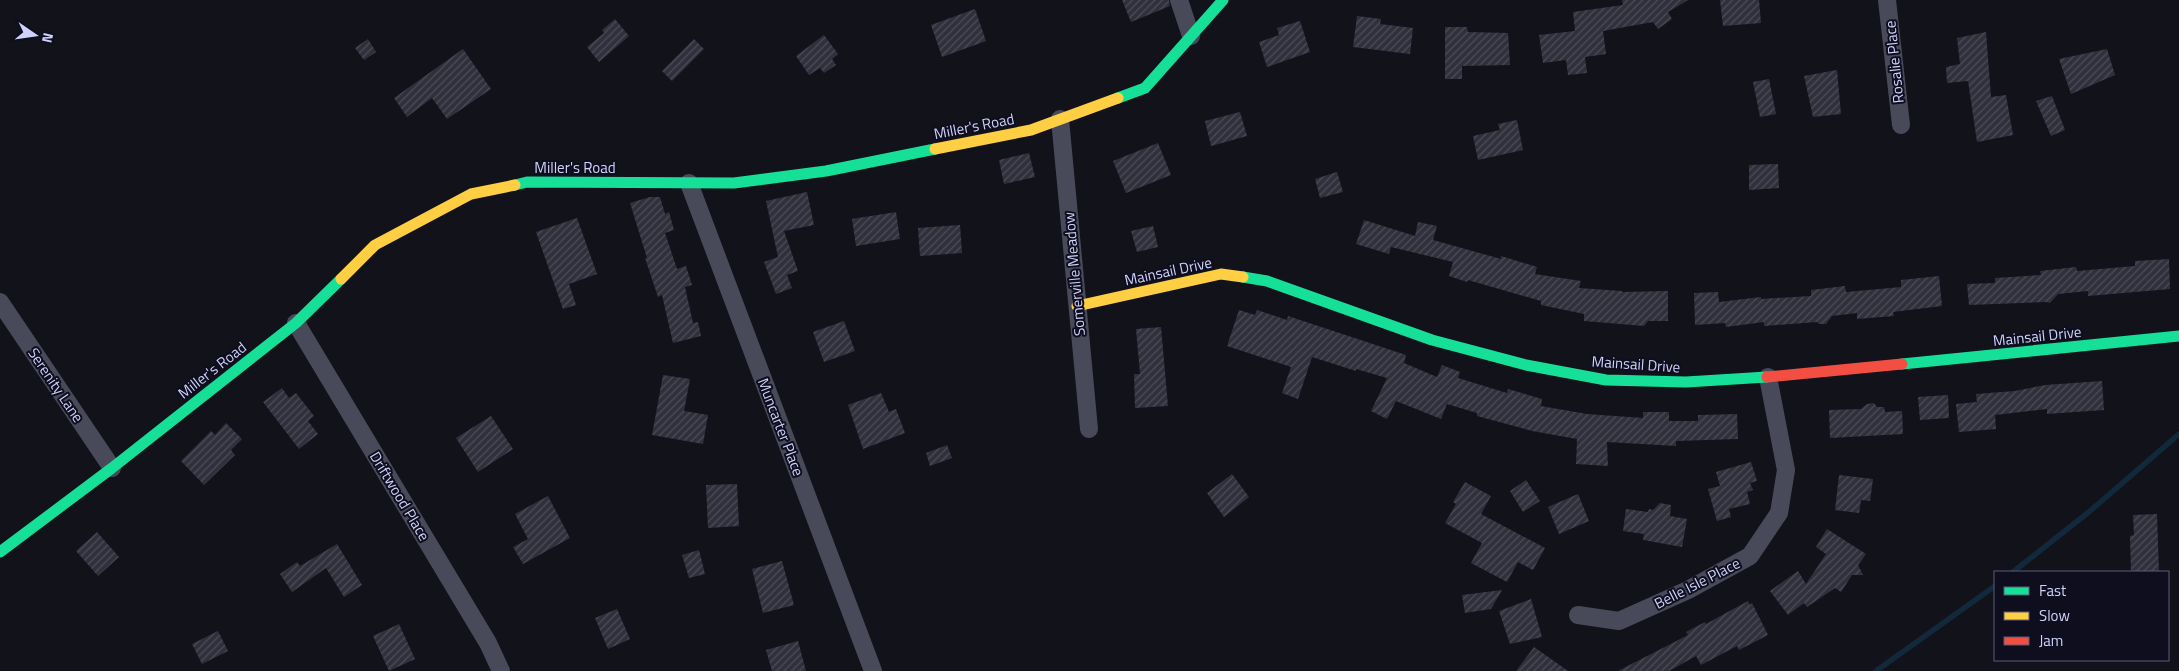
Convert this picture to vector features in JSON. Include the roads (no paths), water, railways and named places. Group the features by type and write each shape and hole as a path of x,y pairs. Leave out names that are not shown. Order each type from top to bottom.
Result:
{"street":[{"path":"1179,0 1191,36"},
{"name":"Miller's Road","path":"0,552 112,468 296,323 375,245 471,194 527,182 734,183 826,171 1031,130 1145,88 1223,0"},
{"name":"Rosalie Place","path":"1887,0 1901,125"},
{"name":"Somerville Meadow","path":"1060,119 1089,429"},
{"name":"Muncarter Place","path":"688,183 873,671"},
{"name":"Mainsail Drive","path":"1077,306 1222,274 1267,281 1432,340 1526,365 1606,380 1686,382 1768,378 2179,336"},
{"name":"Serenity Lane","path":"0,302 112,468"},
{"name":"Driftwood Place","path":"296,323 488,643 501,671"},
{"name":"Belle Isle Place","path":"1578,615 1619,621 1688,590 1750,556 1779,513 1786,470 1768,378"}],"waterway":[{"path":"2014,571 2090,511 2179,434"},
{"path":"1876,671 1994,587"}]}
